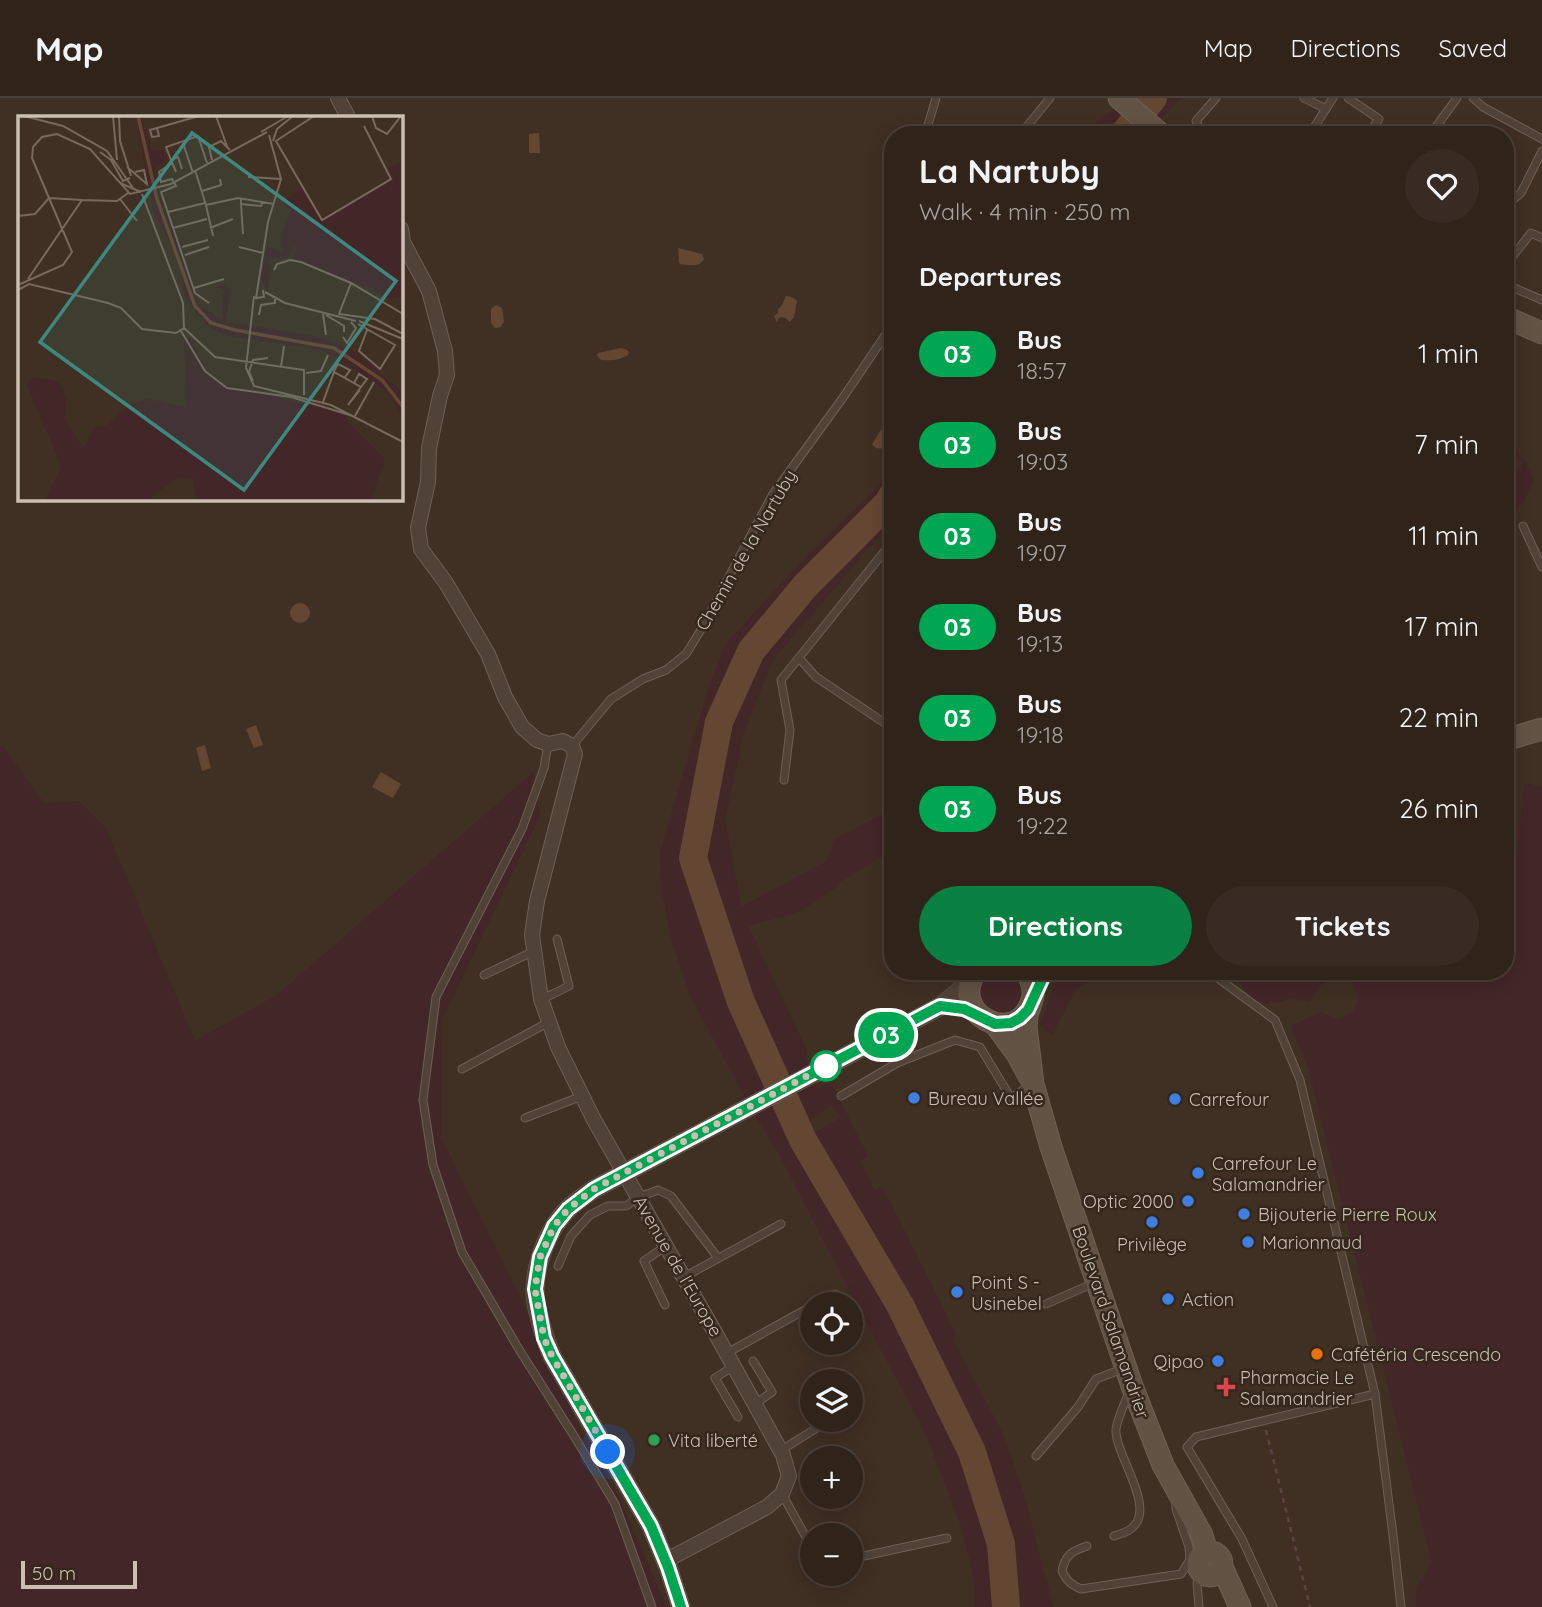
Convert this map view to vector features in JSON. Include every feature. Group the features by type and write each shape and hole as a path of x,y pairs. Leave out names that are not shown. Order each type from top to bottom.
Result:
{"main road":[{"path":"1119,98 1151,126"},
{"path":"1514,309 1542,321"},
{"path":"1514,321 1542,333"},
{"path":"1514,737 1542,729"},
{"name":"Boulevard Salamandrier","path":"971,980 968,993 971,1004 1017,1054 1033,1084"},
{"path":"1030,980 1033,985 1032,1001"},
{"path":"988,1020 1005,1024 1016,1021 1024,1014 1042,980"},
{"name":"Boulevard Salamandrier","path":"1032,1001 1026,1027 1033,1084 1051,1147 1129,1377 1163,1465 1202,1535 1207,1552 1218,1554 1222,1560 1213,1571 1240,1607"}],"street":[{"path":"338,98 347,116"},
{"path":"402,236 429,291 445,351 447,375 429,448 428,482 418,528 421,549 446,583 488,654 505,697 522,727 537,740 548,744 562,741 572,746"},
{"name":"Avenue de l'Europe","path":"572,746 575,754 537,901 532,935 541,999 558,1047 582,1096 780,1451 789,1476 782,1494"},
{"path":"681,1607 651,1526 544,1338 535,1289 540,1257 554,1226 568,1209 594,1189 940,1006 968,980"},
{"path":"940,1006 964,1009 988,1020"},
{"path":"666,1561 767,1507 782,1494"}],"lane":[{"path":"928,126 936,98"},
{"path":"1027,126 1050,98"},
{"path":"1198,126 1196,121 1216,98"},
{"path":"1304,98 1326,109"},
{"path":"1315,126 1333,98"},
{"path":"1348,98 1379,119 1374,126"},
{"path":"1437,126 1457,98"},
{"path":"1473,98 1483,107 1542,139"},
{"path":"1514,199 1521,193 1542,151"},
{"path":"1514,255 1531,233 1542,238"},
{"path":"1514,288 1542,300"},
{"name":"Chemin de la Nartuby","path":"572,746 611,699 642,680 666,670 686,654 773,494 884,337"},
{"path":"1523,526 1542,567"},
{"path":"784,780 790,730 780,680 884,552"},
{"path":"799,658 816,677 884,723"},
{"path":"548,744 544,768 522,829 436,997 423,1100 433,1165 462,1252 615,1504 652,1607"},
{"path":"541,999 569,986 557,939"},
{"path":"484,975 534,951"},
{"path":"1220,980 1275,1020 1300,1080 1375,1394 1401,1607"},
{"path":"462,1069 549,1022"},
{"path":"881,1037 897,1063"},
{"path":"841,1096 897,1063 955,1040 980,1047 1011,1098 1033,1084"},
{"path":"525,1118 582,1096"},
{"path":"558,1266 571,1236 590,1215 608,1206 626,1206 639,1197 658,1190 671,1196 718,1258"},
{"path":"684,1277 781,1224"},
{"path":"665,1305 644,1261 666,1246"},
{"path":"1046,1304 1097,1282"},
{"path":"727,1353 800,1313"},
{"path":"753,1361 772,1392 755,1404"},
{"path":"734,1366 715,1378 738,1417"},
{"path":"1036,1456 1079,1407 1096,1379 1129,1377 1116,1430 1135,1484 1140,1513 1138,1522 1132,1529 1114,1536"},
{"path":"1273,1607 1242,1539 1187,1447 1196,1437 1375,1394"},
{"path":"780,1451 810,1432"},
{"path":"1087,1546 1067,1557 1062,1571 1067,1581 1081,1589 1181,1574 1190,1560 1189,1547 1176,1509 1174,1485"},
{"path":"782,1494 800,1526"},
{"path":"863,1556 947,1538"},
{"path":"1199,1607 1198,1583 1213,1571"}],"path":[{"path":"1258,1399 1310,1607"}],"shaded area":[{"path":"1127,98 1182,98 1154,126 1094,124"},
{"path":"539,133 540,153 529,153 529,134"},
{"path":"678,248 702,254 704,259 697,265 680,264"},
{"path":"786,296 797,301 794,317 790,322 781,317 777,323 774,316"},
{"path":"496,305 502,308 504,321 501,327 495,328 491,323 491,309"},
{"path":"621,348 629,352 628,355 609,360 601,360 597,356 598,353"},
{"path":"884,426 883,448 874,447 872,444"},
{"path":"1514,450 1526,462 1534,480 1524,502 1514,508 1514,476 1524,463 1514,455"},
{"path":"884,476 884,530 772,661 743,735 725,819 741,907 827,861 834,840 884,813 884,856 838,883 838,886 801,911 748,926 807,1050 807,1060 817,1089 830,1081 868,1156 861,1161 874,1190 883,1187 956,1334 953,1340 1004,1436 1025,1498 1053,1607 975,1607 975,1585 964,1534 926,1434 863,1316 863,1292 850,1292 778,1152 690,995 672,941 662,892 660,853 710,683 727,642 808,555 858,507 880,484","holes":["833,1104 840,1118 809,1136 803,1126"]},
{"path":"300,603 307,606 310,613 307,620 300,623 293,620 290,613 293,606"},
{"path":"256,725 263,745 254,748 246,729"},
{"path":"205,745 211,768 202,771 196,748"},
{"path":"0,746 3,746 44,803 79,801 106,828 195,1041 277,995 534,772 540,816 442,1019 441,1137 521,1299 576,1421 621,1501 666,1607 0,1607"},
{"path":"381,772 401,784 393,798 372,787"},
{"path":"1525,783 1542,787 1542,1607 1416,1607 1416,1588 1432,1563 1309,1070 1291,1026 1321,1012 1339,1020 1353,1012 1359,999 1353,982 1349,980 1514,980 1514,852 1517,851"},
{"path":"984,980 1018,980 1020,1000 1016,1007 1009,1011 993,1011 986,1007 982,1000 980,992"},
{"path":"1056,980 1092,980 1077,988 1052,1035 1040,1026"},
{"path":"1238,980 1325,980 1309,1002 1290,998 1278,1003 1264,1004 1252,998"}],"waterway":[{"path":"1130,126 1153,98"},
{"path":"884,507 806,585 751,651 719,722 693,858 741,1002 803,1140 900,1305 972,1452 1001,1544 1006,1607"}],"bus line":[{"name":"03","path":"681,1607 651,1526 544,1338 535,1289 540,1257 554,1226 568,1209 594,1189 940,1006 964,1009 995,1024 1016,1021 1028,1010 1042,980"}],"place":[{"name":"Bureau Vallée","path":"914,1098"},
{"name":"Carrefour","path":"1175,1099"},
{"name":"Carrefour Le Salamandrier","path":"1198,1173"},
{"name":"Optic 2000","path":"1188,1201"},
{"name":"Bijouterie Pierre Roux","path":"1244,1214"},
{"name":"Privilège","path":"1152,1222"},
{"name":"Marionnaud","path":"1248,1242"},
{"name":"Point S - Usinebel","path":"957,1292"},
{"name":"Action","path":"1168,1299"},
{"name":"Cafétéria Crescendo","path":"1317,1354"},
{"name":"Qipao","path":"1218,1361"},
{"name":"Pharmacie Le Salamandrier","path":"1226,1387"},
{"name":"Vita liberté","path":"654,1440"}],"route":[{"path":"608,1452 544,1338 535,1289 540,1257 554,1226 568,1209 594,1189 826,1066"}]}
